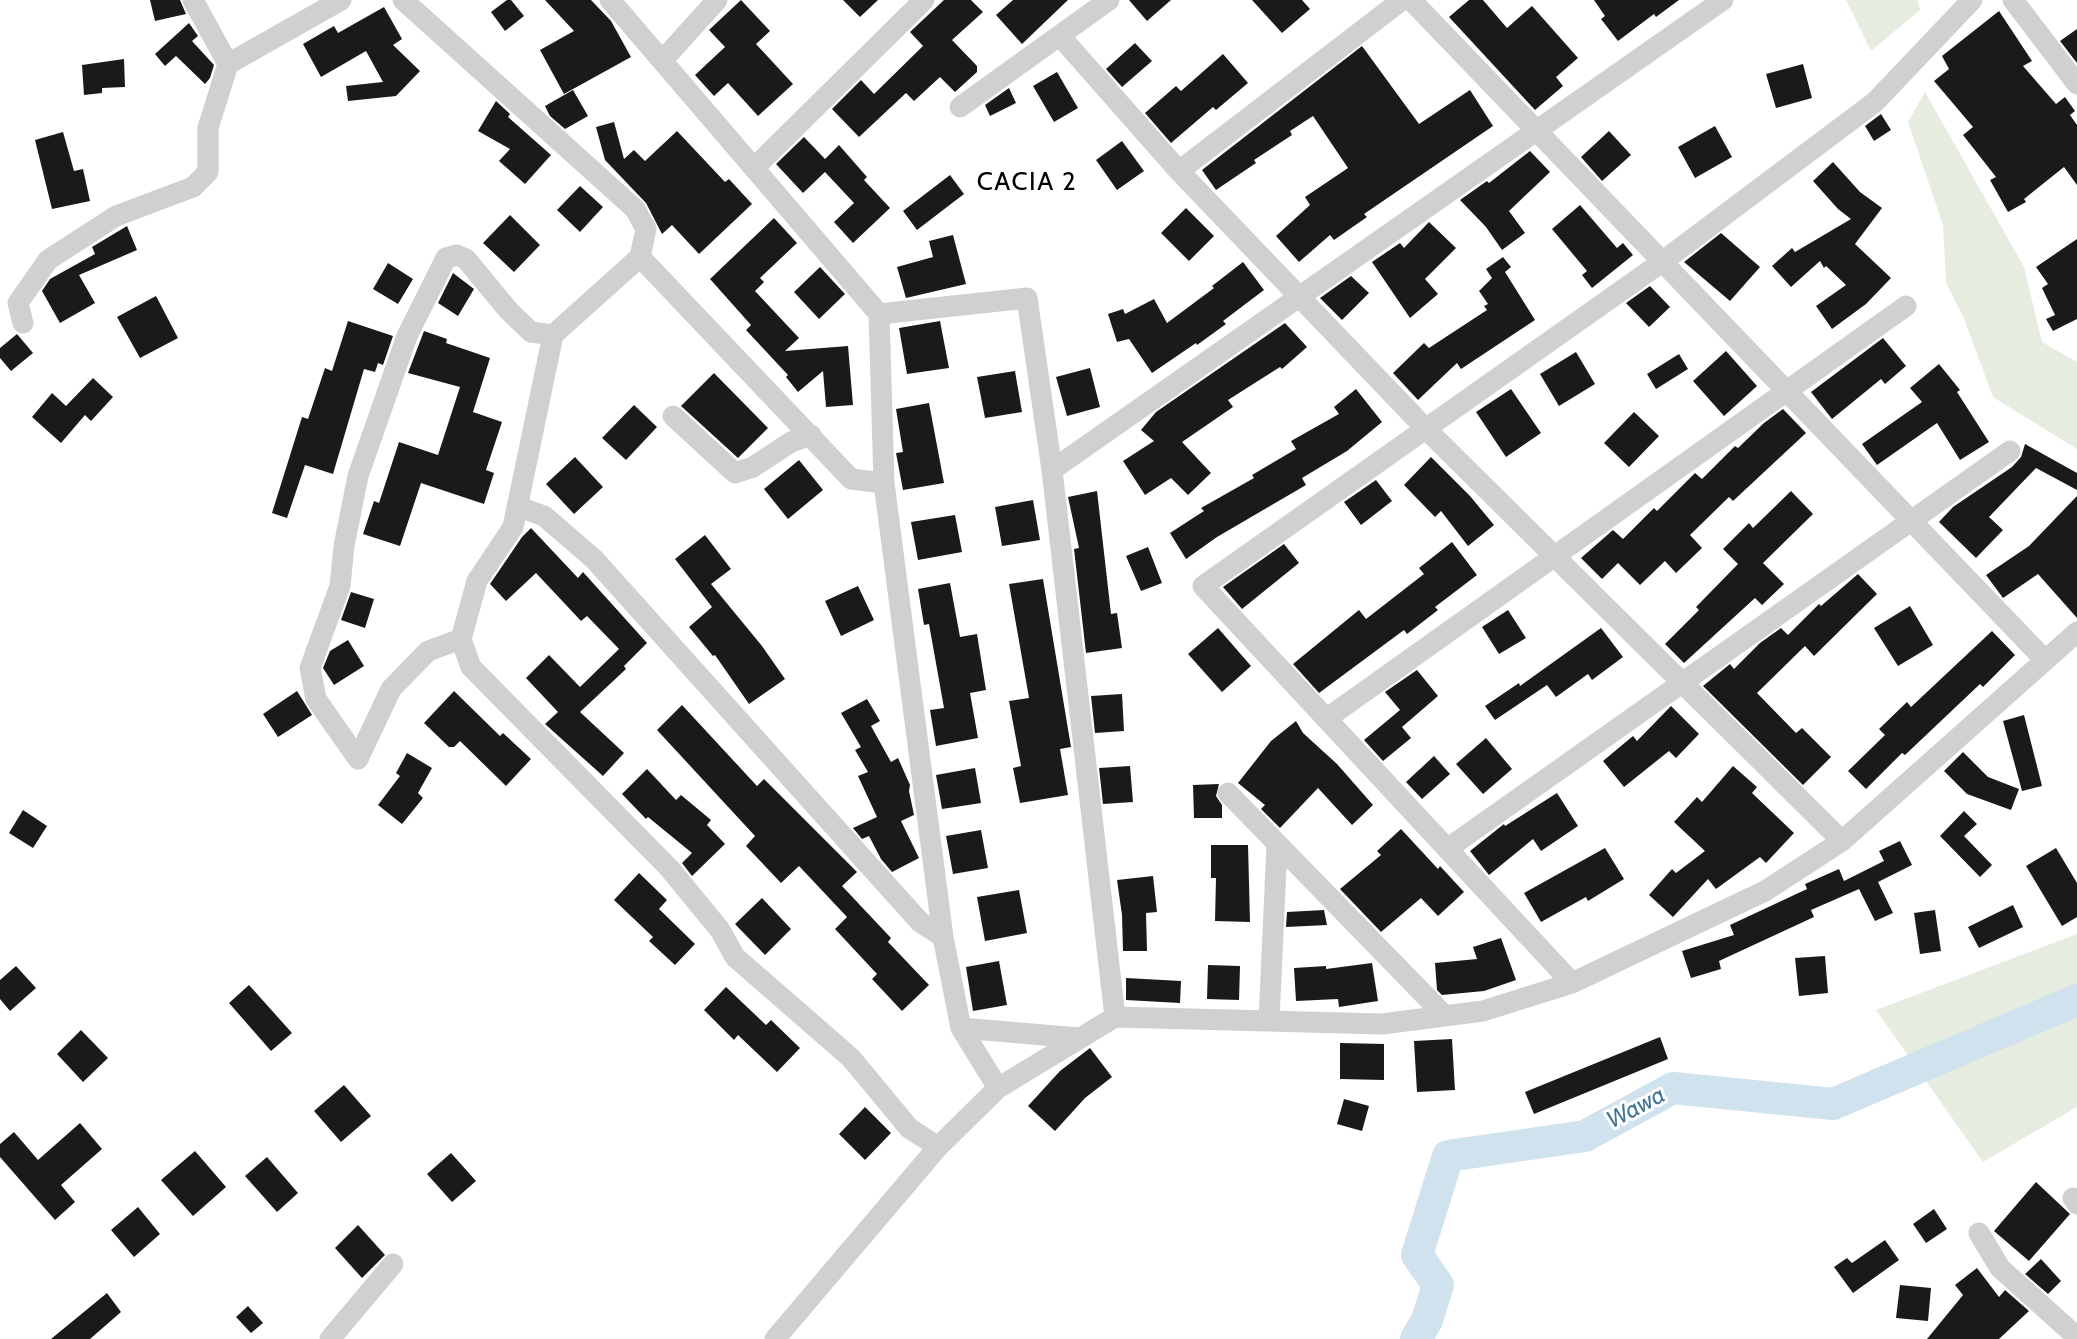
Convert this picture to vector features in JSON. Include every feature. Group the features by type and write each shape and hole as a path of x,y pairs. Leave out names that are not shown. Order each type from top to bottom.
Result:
{"street":[{"path":"193,0 228,64"},
{"path":"23,323 18,303 48,260 116,216 193,187 208,172 208,128 228,64 341,0"},
{"path":"403,0 635,209 646,229 640,256 553,335 513,527 477,581 461,639 471,667 670,869 720,930 735,957 851,1058 909,1128 938,1147"},
{"path":"610,0 879,314 884,483 943,937 961,1028 998,1088"},
{"path":"662,61 717,0"},
{"path":"754,168 924,0"},
{"path":"960,107 1109,0"},
{"path":"1179,171 1402,0"},
{"path":"1411,0 2044,659"},
{"path":"1052,470 1301,298 1723,0"},
{"path":"1572,983 1203,586 1662,262 1875,102 1972,0"},
{"path":"2013,0 2077,84"},
{"path":"1060,36 1179,171 1425,429 1842,841"},
{"path":"461,639 428,651 391,689 358,759 316,699 310,668 340,586 344,546 358,476 407,336 446,258 457,255 466,259 509,311 531,332 553,335"},
{"path":"640,256 851,479 884,483"},
{"path":"879,314 1027,298 1052,470 1115,1017"},
{"path":"1326,719 1906,306"},
{"path":"673,416 735,473 753,467 791,442 811,435"},
{"path":"1447,849 2010,451"},
{"path":"518,506 544,516 594,559 920,922 943,937"},
{"path":"775,1339 938,1147 998,1088 1115,1017 1382,1024 1484,1011 1572,983 1765,891 1842,841 2077,632"},
{"path":"1228,794 1445,1016"},
{"path":"1269,1021 1277,844"},
{"path":"961,1028 1079,1038"},
{"path":"1978,1233 2000,1268 2077,1337"},
{"path":"330,1339 393,1264"}],"shaded area":[{"path":"1846,0 1918,0 1920,10 1871,51"},
{"path":"1925,92 2024,267 2042,342 2077,362 2077,449 1993,397 1963,316 1946,283 1943,225 1908,122"},
{"path":"2077,934 2077,1107 1983,1162 1876,1010"}],"building":[{"path":"150,0 180,0 186,14 155,21"},
{"path":"507,0 511,0 524,16 505,31 491,12"},
{"path":"545,0 591,0 611,21 631,57 564,94 540,50 574,31"},
{"path":"741,0 770,31 756,44 793,84 758,116 728,83 714,96 695,75 725,47 709,30"},
{"path":"843,0 878,0 860,17"},
{"path":"944,0 971,0 983,12 952,40 977,66 977,72 955,92 940,77 914,101 906,93 859,137 832,109 861,80 874,94 923,46 910,32"},
{"path":"1013,0 1068,0 1022,44 996,15"},
{"path":"1129,0 1171,0 1147,21"},
{"path":"1252,0 1302,0 1310,9 1282,33"},
{"path":"1469,0 1483,0 1507,28 1532,6 1578,58 1556,77 1563,86 1535,110 1449,17"},
{"path":"1594,0 1679,0 1656,17 1654,14 1618,41 1601,19 1605,16"},
{"path":"384,7 402,39 393,45 420,71 396,96 348,101 346,86 383,82 366,51 321,77 303,44 334,26 338,33"},
{"path":"1999,11 2032,61 2023,66 2056,104 2065,97 2075,111 2070,115 2077,125 2077,185 2064,167 2024,199 2026,202 2008,212 1990,180 1996,177 1963,135 1973,127 1934,81 1949,69 1942,56"},
{"path":"189,23 198,36 192,41 214,65 210,78 205,84 176,56 165,66 155,54"},
{"path":"2077,29 2077,63 2060,41"},
{"path":"1135,43 1152,61 1122,87 1106,69"},
{"path":"1362,46 1419,124 1470,90 1493,126 1364,214 1367,217 1334,240 1330,235 1299,262 1276,236 1310,205 1305,197 1348,168 1313,116 1290,131 1292,135 1254,160 1256,163 1216,190 1202,170"},
{"path":"1223,54 1248,83 1216,110 1213,107 1171,143 1145,113 1176,86 1181,91"},
{"path":"124,59 125,87 102,88 102,93 84,95 82,65"},
{"path":"1803,64 1812,98 1776,108 1766,74"},
{"path":"1057,72 1078,108 1054,122 1033,86"},
{"path":"1009,88 1016,103 990,116 985,105"},
{"path":"573,90 588,116 565,129 550,116 545,106"},
{"path":"496,101 510,114 508,117 551,155 525,184 499,161 510,149 478,131"},
{"path":"1881,114 1891,130 1874,141 1865,126"},
{"path":"614,122 624,159 634,150 645,161 677,131 725,182 729,179 752,204 699,254 672,225 662,234 646,203 605,160 596,127"},
{"path":"1715,126 1732,157 1695,178 1678,147"},
{"path":"1609,131 1631,155 1602,181 1581,157"},
{"path":"63,132 74,171 83,169 90,201 52,209 35,140"},
{"path":"804,137 825,159 839,145 867,177 864,180 890,208 853,243 834,222 854,203 825,172 803,193 776,164"},
{"path":"1122,141 1144,171 1117,190 1096,160"},
{"path":"1530,151 1550,172 1509,211 1525,233 1502,250 1486,227 1460,200 1487,181 1489,183"},
{"path":"1833,162 1860,192 1882,208 1855,244 1891,278 1866,304 1832,329 1816,306 1846,285 1826,266 1824,268 1820,261 1791,287 1772,266 1792,248 1795,252 1851,219 1838,209 1813,181"},
{"path":"950,175 964,194 917,230 903,211"},
{"path":"580,186 603,207 580,232 557,210"},
{"path":"1580,205 1617,248 1623,243 1633,255 1592,288 1582,275 1587,271 1552,229"},
{"path":"1186,208 1214,236 1189,261 1161,233"},
{"path":"510,215 540,245 514,272 483,243"},
{"path":"774,218 797,243 760,278 764,282 755,291 799,338 785,351 848,346 853,405 826,407 823,371 798,392 786,377 788,375 746,330 751,325 710,279"},
{"path":"1429,222 1456,248 1425,279 1438,294 1410,318 1372,262 1400,243 1404,248"},
{"path":"127,226 137,250 79,275 95,303 60,323 42,291 50,279 95,254 92,247"},
{"path":"1721,233 1760,267 1730,301 1684,262"},
{"path":"953,235 966,284 906,298 897,267 933,257 929,241"},
{"path":"2077,239 2077,319 2053,331 2046,319 2055,315 2042,288 2048,284 2036,267"},
{"path":"1503,257 1511,267 1505,272 1535,320 1461,369 1457,363 1418,400 1393,373 1424,343 1429,348 1487,310 1484,306 1488,304 1479,291 1492,278 1486,269"},
{"path":"1243,262 1264,290 1223,321 1226,324 1197,345 1196,343 1152,373 1129,339 1117,342 1108,314 1123,309 1125,314 1154,299 1167,323 1214,288 1212,286"},
{"path":"388,263 413,279 398,304 373,289"},
{"path":"820,267 845,294 819,319 794,292"},
{"path":"453,273 474,289 458,316 438,303"},
{"path":"1351,276 1369,293 1342,320 1320,298"},
{"path":"1650,286 1670,307 1649,327 1626,303"},
{"path":"156,296 178,338 140,358 117,317"},
{"path":"348,321 393,336 383,365 378,363 375,372 364,369 333,474 305,465 287,518 272,513 302,417 308,419 325,368 332,371"},
{"path":"940,321 949,368 907,374 899,328"},
{"path":"1285,323 1307,347 1282,369 1280,367 1228,400 1233,407 1182,442 1211,473 1188,495 1171,478 1145,495 1123,461 1154,441 1141,430 1156,412"},
{"path":"424,331 447,339 446,343 490,358 473,412 502,422 486,470 494,473 484,504 421,483 400,546 363,534 374,501 379,503 399,442 438,455 460,387 408,373"},
{"path":"17,334 33,353 11,371 0,358 0,348"},
{"path":"1883,338 1906,366 1885,384 1881,379 1832,419 1811,392"},
{"path":"1726,351 1757,386 1724,416 1693,381"},
{"path":"1576,352 1595,384 1559,406 1540,374"},
{"path":"1679,354 1688,369 1656,389 1647,374"},
{"path":"1939,364 1960,390 1957,392 1989,442 1960,460 1937,423 1877,465 1862,444 1922,402 1910,388"},
{"path":"1090,368 1100,407 1067,416 1056,377"},
{"path":"1015,371 1022,412 985,418 977,377"},
{"path":"714,373 768,428 738,458 681,406"},
{"path":"93,378 113,397 91,421 85,415 61,443 32,417 52,393 66,406"},
{"path":"1356,389 1382,422 1347,451 1302,478 1306,485 1217,537 1186,559 1170,533 1204,511 1201,508 1254,478 1252,475 1296,449 1291,441 1339,414 1334,407"},
{"path":"1511,389 1541,433 1506,457 1476,412"},
{"path":"929,403 944,483 903,490 896,453 903,452 896,409"},
{"path":"634,405 657,427 626,460 602,438"},
{"path":"1783,409 1806,433 1733,501 1729,497 1690,535 1702,548 1676,573 1665,561 1640,585 1618,563 1602,579 1581,558 1613,530 1623,539 1654,508 1657,511 1695,473 1702,479 1735,446 1738,448 1764,423"},
{"path":"1634,412 1659,436 1629,467 1604,443"},
{"path":"2025,444 2077,473 2077,490 2036,468 1989,517 2003,530 1976,558 1939,522 1953,507 2012,467 2021,457"},
{"path":"575,457 603,487 574,514 546,484"},
{"path":"1431,457 1470,496 1494,525 1468,546 1441,511 1435,517 1404,485"},
{"path":"799,460 823,490 788,519 764,489"},
{"path":"1376,480 1392,501 1361,525 1344,502"},
{"path":"1097,491 1111,614 1117,613 1122,648 1086,653 1074,549 1079,548 1068,497"},
{"path":"1791,491 1813,514 1763,563 1784,584 1762,605 1755,598 1684,663 1665,644 1699,610 1696,607 1738,564 1723,549 1749,523 1753,528"},
{"path":"2077,496 2077,618 2038,574 2003,598 1986,575 2029,546"},
{"path":"1033,500 1040,540 1002,546 995,507"},
{"path":"955,515 962,552 918,560 911,522"},
{"path":"531,528 578,578 583,572 647,643 624,666 626,669 580,712 624,753 603,776 545,724 558,712 526,678 549,655 580,687 619,649 587,616 581,621 536,573 506,601 490,584 522,537"},
{"path":"705,535 731,569 711,584 762,646 785,679 749,704 715,655 713,656 689,627 712,607 675,559"},
{"path":"1452,542 1477,575 1435,607 1438,610 1407,634 1404,630 1319,693 1293,664 1359,610 1366,619 1424,574 1419,568"},
{"path":"1284,544 1299,563 1242,609 1223,587"},
{"path":"1148,547 1162,583 1141,591 1126,556"},
{"path":"1858,574 1877,594 1814,656 1805,646 1757,693 1796,733 1802,728 1831,757 1803,785 1703,686 1730,664 1734,669 1760,643 1781,628 1788,635 1819,604 1821,606"},
{"path":"1043,579 1071,747 1060,749 1068,795 1020,803 1013,768 1021,766 1009,701 1029,698 1009,584"},
{"path":"950,583 960,637 977,634 986,690 970,693 978,738 936,746 930,710 944,708 929,624 924,625 918,589"},
{"path":"858,586 874,620 841,636 825,601"},
{"path":"351,592 374,599 365,628 341,620"},
{"path":"1910,606 1933,645 1898,666 1874,628"},
{"path":"1508,610 1526,638 1499,654 1482,627"},
{"path":"1218,628 1251,666 1222,692 1188,654"},
{"path":"1601,628 1623,657 1592,680 1588,674 1556,697 1547,685 1495,720 1485,706 1519,683 1520,686"},
{"path":"1992,631 2015,655 1983,687 1980,684 1905,755 1902,753 1866,789 1848,771 1885,735 1879,729 1907,702 1911,707"},
{"path":"348,640 364,666 334,685 323,668 330,651"},
{"path":"1417,670 1438,696 1402,727 1411,738 1383,761 1364,740 1400,710 1385,692"},
{"path":"297,691 312,715 278,737 263,714"},
{"path":"454,691 500,736 503,733 531,759 506,786 460,741 454,747 449,747 424,723"},
{"path":"1122,694 1124,731 1095,733 1091,696"},
{"path":"867,699 880,721 871,726 891,762 898,758 910,785 914,815 901,821 919,858 892,872 881,859 869,836 862,839 853,828 877,817 858,776 868,772 855,750 861,747 841,713"},
{"path":"682,705 757,786 764,779 857,872 842,886 891,938 888,942 929,985 902,1011 872,979 877,974 835,929 847,917 799,866 781,883 746,846 755,836 657,730"},
{"path":"1671,706 1699,734 1676,758 1669,751 1624,787 1603,761 1633,736 1637,741"},
{"path":"2024,715 2042,786 2022,791 2003,721"},
{"path":"1296,721 1303,733 1337,764 1373,805 1352,825 1318,788 1280,828 1261,809 1265,805 1238,783 1271,741"},
{"path":"1486,738 1512,769 1483,794 1456,764"},
{"path":"1963,752 1988,777 2019,789 2011,810 1967,794 1944,771"},
{"path":"407,753 432,768 418,793 423,798 402,824 378,805 400,776 396,773"},
{"path":"1434,756 1450,774 1422,799 1406,782"},
{"path":"1130,766 1133,802 1103,804 1099,768"},
{"path":"1733,766 1757,787 1752,793 1794,833 1766,863 1760,857 1716,889 1708,879 1673,917 1649,895 1672,869 1676,873 1705,851 1674,822 1697,797 1702,802"},
{"path":"975,768 981,803 942,809 936,775"},
{"path":"647,769 676,800 681,795 711,820 707,825 725,844 692,876 682,863 692,853 648,817 646,819 622,794"},
{"path":"1219,784 1216,796 1222,805 1222,818 1194,818 1193,785"},
{"path":"1557,793 1578,826 1541,851 1533,839 1489,875 1470,851 1504,824 1505,826"},
{"path":"23,810 47,826 33,848 9,833"},
{"path":"1964,811 1977,824 1964,836 1992,865 1980,877 1940,836"},
{"path":"1401,829 1438,869 1440,866 1464,892 1438,916 1421,898 1381,932 1340,889 1381,855 1377,851"},
{"path":"981,830 988,868 953,874 946,836"},
{"path":"1900,841 1912,865 1878,882 1893,913 1875,921 1859,889 1811,910 1814,917 1719,961 1721,969 1691,978 1682,951 1734,935 1730,925 1807,889 1805,884 1839,869 1844,881 1884,861 1879,851"},
{"path":"1211,845 1248,845 1250,922 1215,921 1216,878 1211,878"},
{"path":"1605,848 1624,879 1588,901 1586,897 1541,922 1524,893"},
{"path":"2056,848 2077,883 2077,917 2062,926 2026,866"},
{"path":"639,873 667,900 659,909 695,944 675,965 649,941 653,937 614,900"},
{"path":"1153,876 1157,912 1146,913 1147,951 1123,951 1122,915 1117,880"},
{"path":"1019,890 1027,933 985,941 977,897"},
{"path":"762,898 791,929 765,955 735,924"},
{"path":"2013,905 2023,927 1979,948 1968,927"},
{"path":"1324,910 1327,925 1286,927 1287,912"},
{"path":"1935,910 1941,951 1920,954 1914,913"},
{"path":"1501,938 1516,980 1484,991 1442,995 1437,990 1435,963 1477,959 1473,947"},
{"path":"1825,956 1828,993 1799,996 1795,958"},
{"path":"999,961 1007,1005 973,1011 966,967"},
{"path":"1372,963 1378,1001 1339,1007 1338,999 1296,1001 1294,968 1326,966 1326,969"},
{"path":"1208,965 1240,966 1239,1000 1207,999"},
{"path":"16,966 36,988 10,1011 0,999 0,980"},
{"path":"1126,978 1181,981 1180,1003 1126,1000"},
{"path":"249,985 292,1033 271,1051 229,1003"},
{"path":"726,987 766,1025 771,1020 800,1048 777,1072 738,1035 734,1040 704,1010"},
{"path":"81,1030 108,1058 83,1082 57,1054"},
{"path":"1660,1037 1668,1059 1534,1114 1525,1092"},
{"path":"1452,1039 1455,1090 1417,1092 1414,1041"},
{"path":"1340,1043 1384,1044 1384,1080 1340,1079"},
{"path":"1090,1048 1112,1077 1085,1098 1055,1131 1028,1106 1060,1071"},
{"path":"344,1085 371,1116 341,1142 314,1111"},
{"path":"1344,1099 1369,1106 1362,1131 1337,1124"},
{"path":"865,1107 891,1133 865,1160 839,1134"},
{"path":"80,1123 102,1149 61,1185 75,1202 55,1220 0,1157 0,1144 14,1132 38,1160"},
{"path":"195,1151 226,1187 193,1216 161,1180"},
{"path":"451,1153 476,1181 452,1202 427,1174"},
{"path":"267,1157 298,1193 277,1212 245,1176"},
{"path":"2036,1182 2070,1214 2029,1261 1994,1231"},
{"path":"138,1207 160,1234 134,1257 111,1230"},
{"path":"1934,1209 1947,1229 1926,1243 1913,1224"},
{"path":"358,1225 385,1255 362,1278 335,1248"},
{"path":"1885,1240 1899,1260 1853,1293 1834,1267 1847,1258 1852,1263"},
{"path":"2041,1259 2061,1281 2048,1294 2025,1274"},
{"path":"1977,1268 1999,1297 2005,1290 2029,1311 1999,1339 1927,1339 1963,1295 1955,1285"},
{"path":"1900,1285 1931,1288 1928,1321 1896,1318"},
{"path":"107,1293 121,1312 90,1339 51,1339"},
{"path":"248,1306 263,1323 251,1333 236,1317"}],"waterway":[{"name":"Wawa","path":"1416,1339 1427,1320 1438,1285 1417,1255 1448,1156 1585,1136 1673,1088 1833,1104 2077,1000"}],"district":[{"name":"CACIA 2","path":"1027,182"}]}
